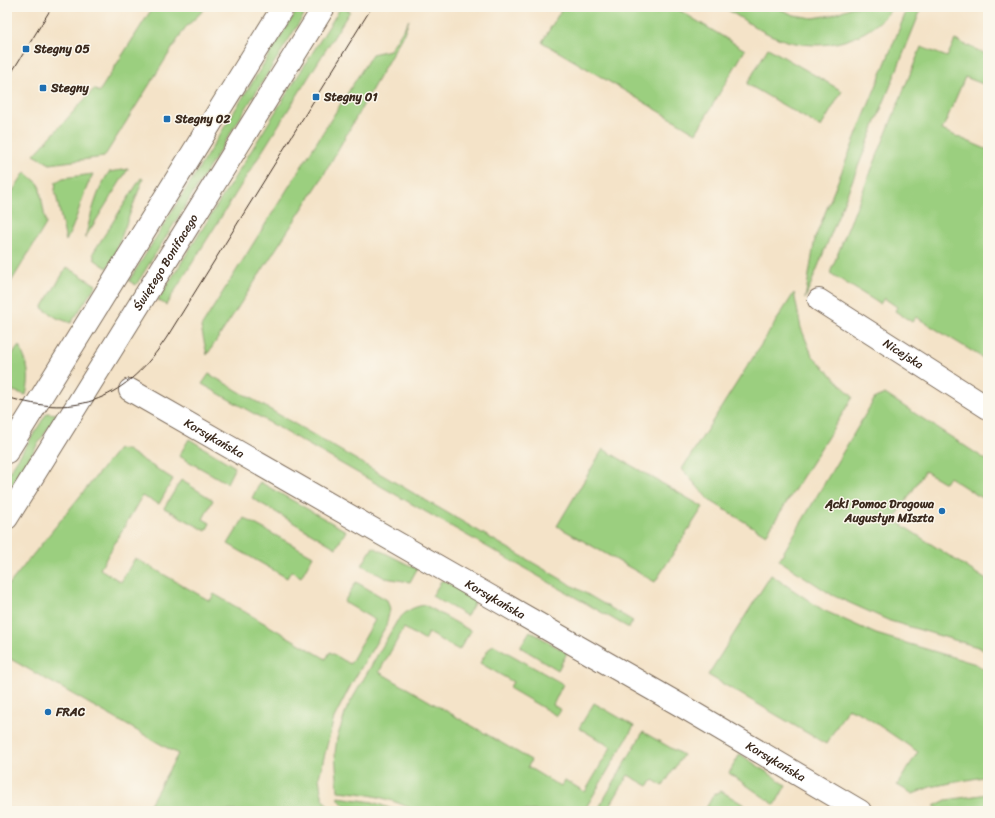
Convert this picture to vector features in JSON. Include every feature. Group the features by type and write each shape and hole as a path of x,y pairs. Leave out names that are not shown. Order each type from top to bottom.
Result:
{"street":[{"path":"7,452 283,7"},
{"name":"Świętego Bonifacego","path":"7,518 324,7"},
{"name":"Nicejska","path":"819,300 988,408"},
{"name":"Korsykańska","path":"130,390 680,705 860,811"}],"green space":[{"path":"153,7 207,7 185,28 104,157 50,164 34,155 94,89 99,92"},
{"path":"299,7 309,7 136,285 129,281"},
{"path":"341,7 350,11 166,305 158,300"},
{"path":"563,7 674,7 745,50 696,133 542,42"},
{"path":"723,7 775,7 794,15 813,18 832,15 852,7 893,7 872,28 859,35 831,44 817,45 787,41 770,35"},
{"path":"908,7 922,7 805,299 815,238"},
{"path":"409,20 404,33 319,183 207,355 201,327 372,54 390,50"},
{"path":"955,40 988,55 988,86 965,77 942,130 988,150 988,361 916,317 912,322 895,311 897,307 884,298 880,304 830,273 921,47 947,57"},
{"path":"768,48 842,91 821,127 747,84"},
{"path":"128,169 85,238 97,196 104,180 109,172"},
{"path":"25,172 39,184 46,224 8,287 7,200"},
{"path":"93,174 66,241 55,190 56,182 63,178"},
{"path":"141,178 143,179 114,256 107,268 95,260 93,253"},
{"path":"67,267 96,285 71,323 57,318 42,308"},
{"path":"794,293 801,328 812,355 853,397 766,535 709,500 682,469"},
{"path":"19,346 25,358 28,370 28,388 26,395 7,389 7,361"},
{"path":"209,374 633,621 629,628 202,384"},
{"path":"885,394 988,461 988,502 949,477 945,483 925,471 894,520 988,581 988,653 978,647 890,621 832,595 779,560 875,398"},
{"path":"47,413 57,414 7,493 7,476"},
{"path":"189,439 235,467 227,483 179,456"},
{"path":"118,449 127,450 173,479 159,504 142,496 100,569 121,582 135,558 210,601 214,594 326,659 330,652 350,664 375,620 344,602 356,582 387,600 390,609 386,626 352,683 334,718 319,777 321,792 325,802 332,811 146,811 178,754 7,657 7,587"},
{"path":"603,449 703,507 655,582 557,526"},
{"path":"181,480 213,500 203,519 210,523 206,531 164,508"},
{"path":"260,482 346,531 336,548 252,498"},
{"path":"244,518 313,556 301,577 291,571 287,578 228,544"},
{"path":"373,547 417,569 410,582 385,578 362,565"},
{"path":"771,575 823,610 876,634 976,664 988,672 988,776 930,787 913,794 897,785 918,752 862,714 848,708 826,744 708,675"},
{"path":"442,580 477,598 467,616 432,596"},
{"path":"425,605 471,631 459,650 428,633 424,640 404,628 379,672 531,760 528,767 561,787 565,780 585,792 611,747 579,728 594,703 634,726 584,811 416,811 407,806 378,797 338,791 335,753 337,738 347,708 397,621 410,610"},
{"path":"530,631 567,653 558,670 520,647"},
{"path":"494,645 563,684 553,705 561,710 557,716 509,688 513,682 480,663 490,647"},
{"path":"643,732 683,755 663,786 653,780 648,786 628,775 607,811 597,811"},
{"path":"740,754 786,785 775,805 729,773"},
{"path":"721,791 754,811 705,810 714,794"},
{"path":"988,794 988,811 942,811 934,806 946,800"},
{"path":"338,797 373,802 397,811 356,811 342,804"}],"tram line":[{"path":"7,17 13,7"},
{"path":"7,80 52,7"},
{"path":"7,397 33,404 56,406 78,404 99,398 118,389 152,358 167,337 372,7"}],"place":[{"name":"Stegny 05","path":"26,49"},
{"name":"Stegny","path":"43,88"},
{"name":"Stegny 01","path":"316,97"},
{"name":"Stegny 02","path":"167,119"},
{"name":"Ącki Pomoc Drogowa Augustyn MIszta","path":"942,511"},
{"name":"FRAC","path":"48,712"}]}
